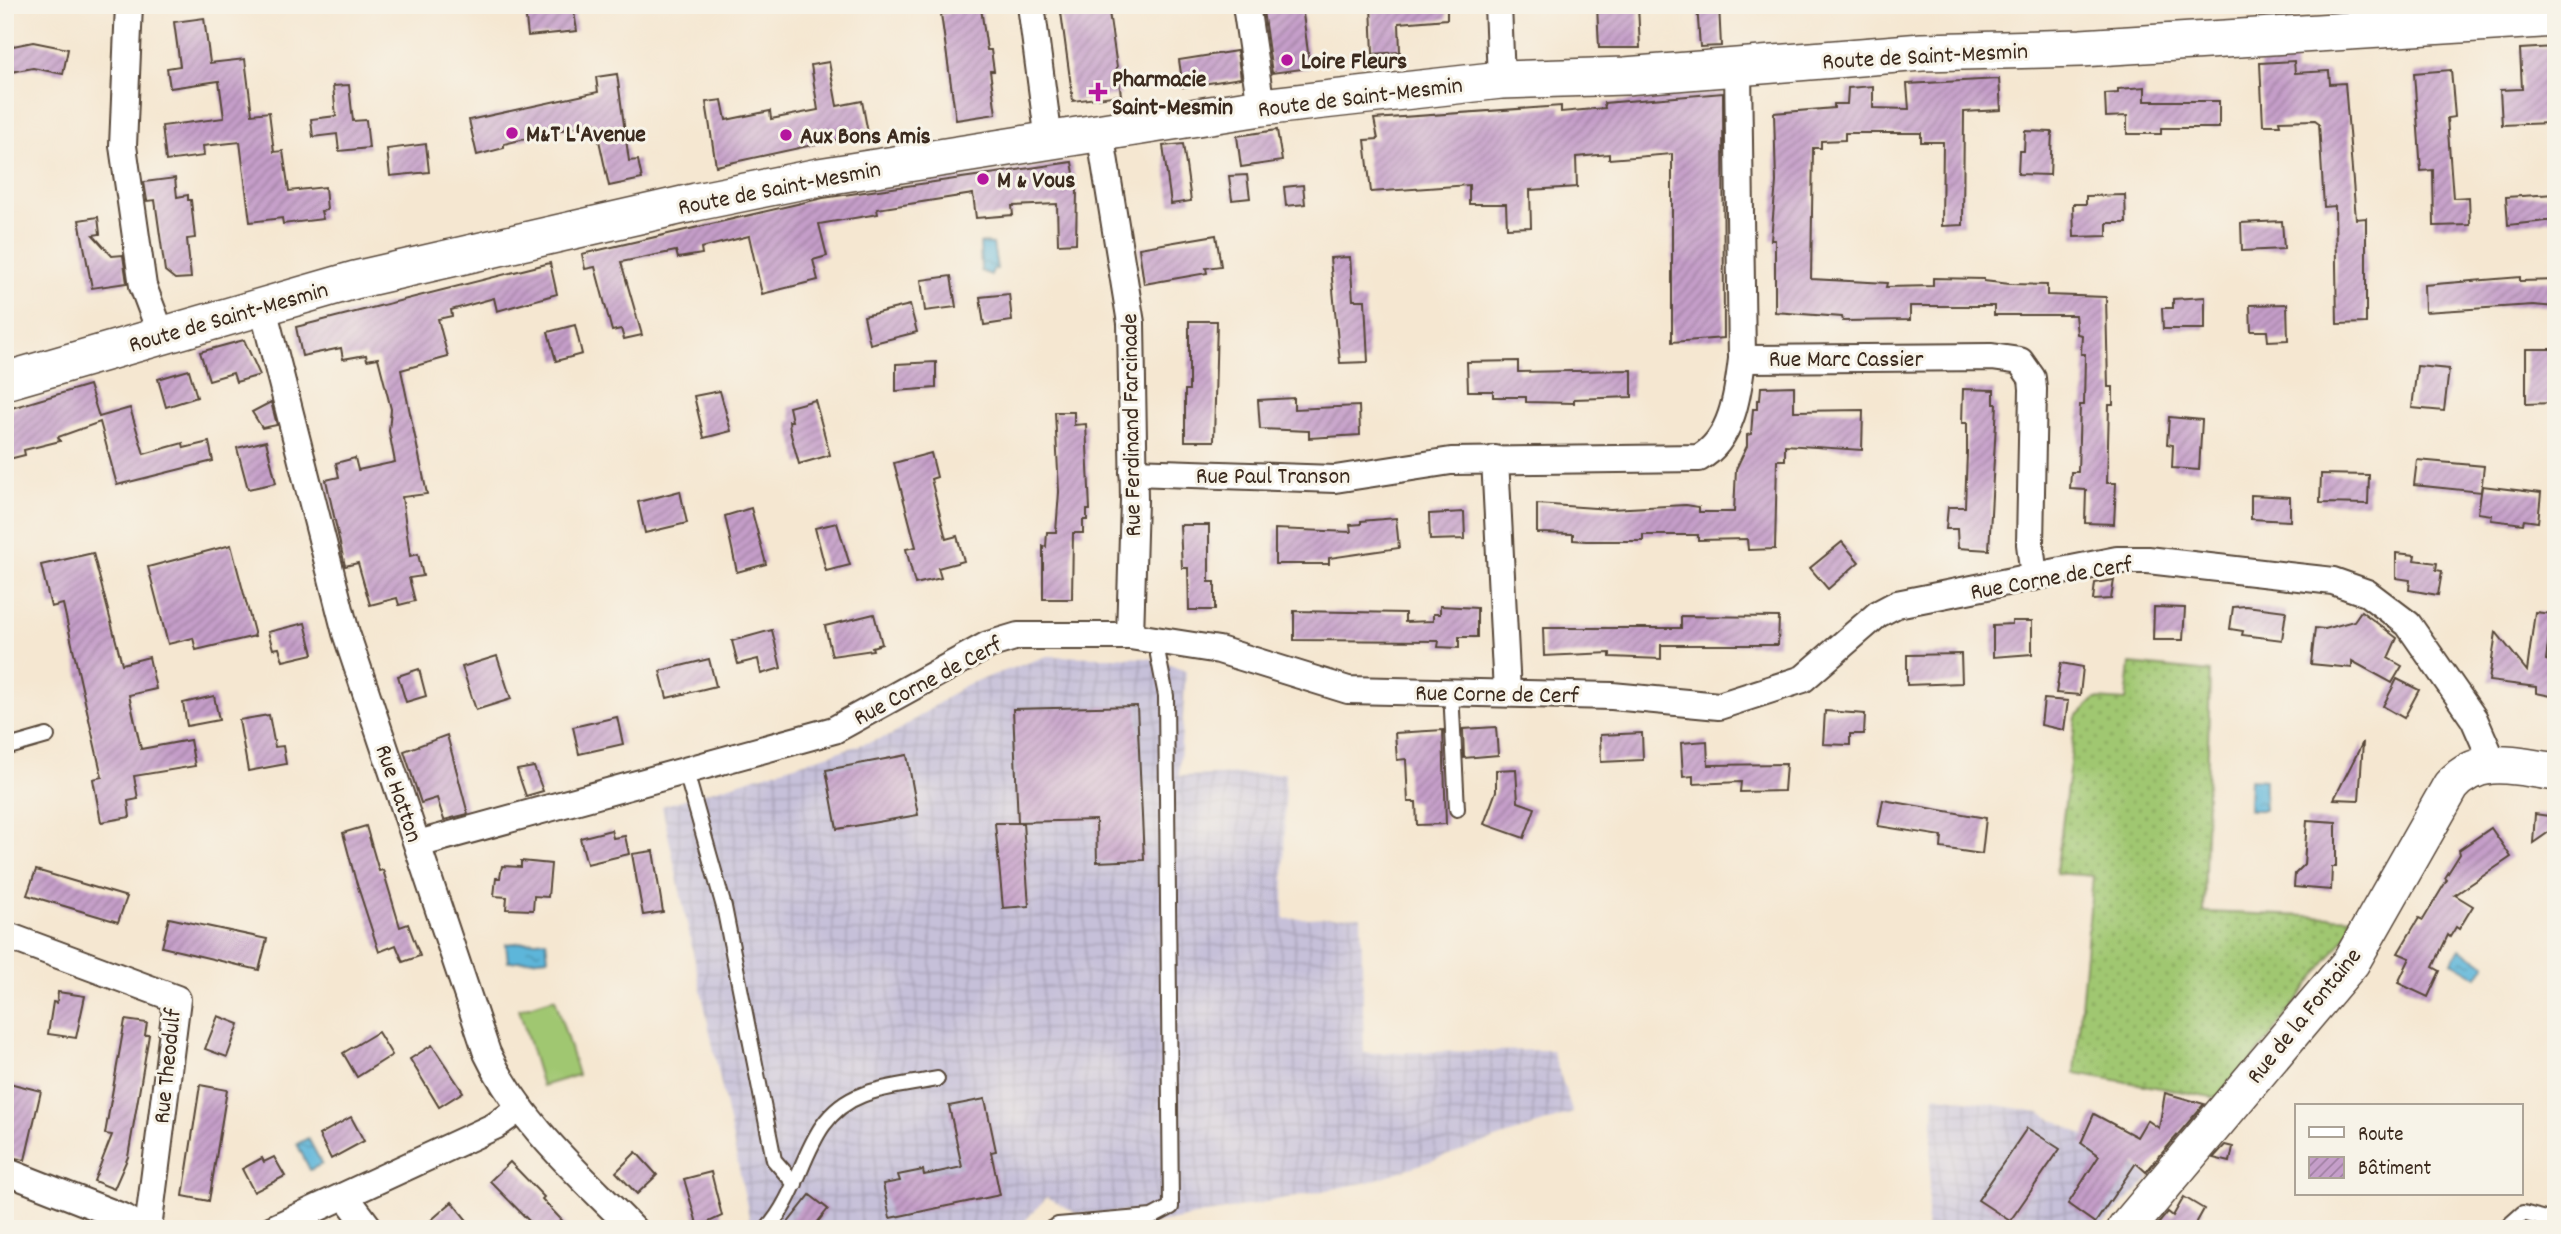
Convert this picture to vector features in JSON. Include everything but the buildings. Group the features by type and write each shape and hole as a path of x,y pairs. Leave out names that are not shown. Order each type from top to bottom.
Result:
{"main road":[{"name":"Route de Saint-Mesmin","path":"5,381 160,334 263,308 355,280 696,202 819,177 1261,107 1501,80 1738,68 1922,52 2081,48 2545,19"},
{"path":"2490,765 2556,772"},
{"name":"Rue de la Fontaine","path":"2126,1229 2351,962 2451,786 2473,767 2490,765"}],"street":[{"path":"129,5 123,146 143,286 160,334"},
{"path":"1031,5 1049,141"},
{"path":"1246,5 1261,107"},
{"path":"1498,5 1501,80"},
{"name":"Rue Marc Cassier","path":"1738,68 1742,359 1992,358 2020,361 2032,378 2034,389 2030,544 2034,576"},
{"name":"Rue Ferdinand Farcinade","path":"1100,132 1131,323 1133,472 1130,636"},
{"name":"Rue Hatton","path":"263,308 346,633 487,1053 519,1109 633,1229"},
{"name":"Rue Paul Transon","path":"1133,472 1335,479 1451,461 1495,458 1699,458 1713,450 1721,439 1739,386 1742,359"},
{"path":"1495,458 1507,692"},
{"name":"Rue Corne de Cerf","path":"418,844 834,730 988,645 1008,638 1130,636 1160,639 1219,650 1348,691 1612,696 1719,706 1803,679 1886,608 2116,560 2148,560 2351,586 2367,593 2408,624 2474,719 2488,751 2490,765"},
{"name":"Rue Theodulf","path":"5,935 177,999 148,1229"},
{"path":"272,1229 346,1196 364,1184 495,1126 519,1109"},
{"path":"5,1171 125,1218 142,1229"},
{"path":"346,1196 370,1229"}],"lane":[{"path":"1058,1227 1152,1217 1171,1207 1166,696 1158,655 1160,639"},
{"path":"1451,691 1457,809"},
{"path":"5,748 47,736"},
{"path":"686,772 724,907 774,1160 795,1184"},
{"path":"767,1229 795,1184 829,1114 862,1095 937,1079"},
{"path":"2505,1229 2523,1213 2556,1222"}],"shaded area":[{"path":"1047,656 1149,658 1186,670 1179,776 1285,773 1284,919 1361,916 1364,1053 1552,1050 1573,1113 1368,1182 1138,1227 1133,1212 1078,1214 1047,1197 1022,1224 994,1229 728,1229 750,1221 662,806 892,735 965,685"},
{"path":"1935,1095 2039,1112 2125,1156 2150,1178 2098,1229 1926,1229"}],"green space":[{"path":"2130,664 2210,672 2204,912 2359,918 2223,1099 2075,1073 2093,876 2056,873 2076,717 2095,699 2126,701"},
{"path":"555,998 578,1075 542,1086 519,1009"}],"water":[{"path":"980,243 993,244 997,269 993,270 991,275 981,271"},
{"path":"2250,779 2265,780 2264,810 2249,810"},
{"path":"546,940 548,958 508,962 506,944"},
{"path":"2460,949 2486,964 2478,977 2452,962"},
{"path":"308,1138 322,1164 310,1170 297,1144"}],"place":[{"name":"Loire Fleurs","path":"1287,60"},
{"name":"Pharmacie Saint-Mesmin","path":"1098,92"},
{"name":"M&T L'Avenue","path":"512,133"},
{"name":"Aux Bons Amis","path":"786,135"},
{"name":"M & Vous","path":"983,179"}]}
